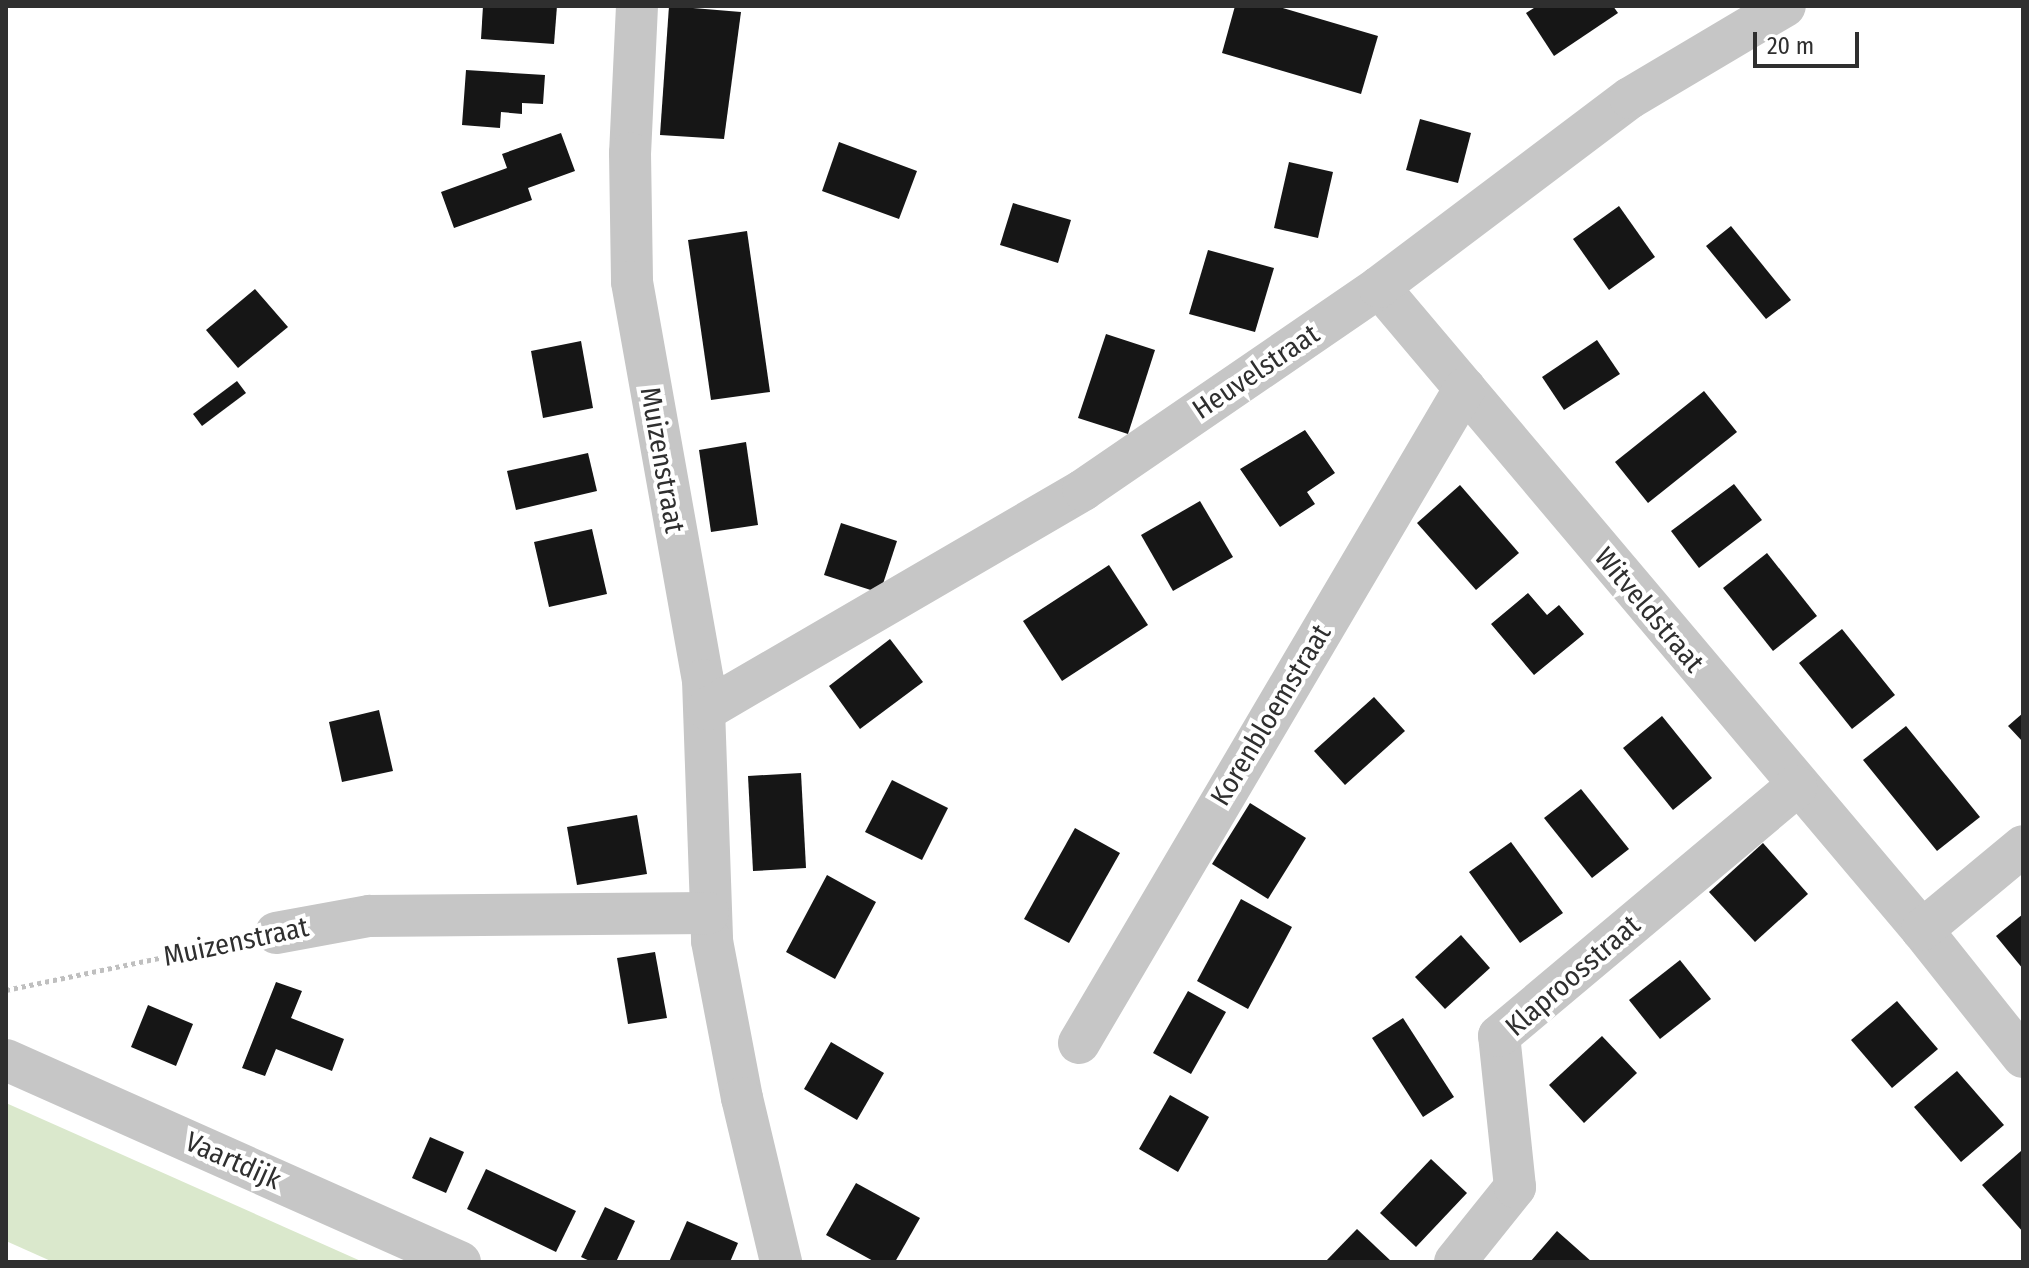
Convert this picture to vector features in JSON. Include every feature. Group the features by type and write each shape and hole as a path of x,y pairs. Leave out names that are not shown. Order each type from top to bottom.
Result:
{"street":[{"name":"Muizenstraat","path":"637,6 630,153 632,282 707,709 708,913 742,1098 781,1262"},
{"name":"Heuvelstraat","path":"707,709 1083,490 1379,287 1630,98 1785,6"},
{"name":"Witveldstraat","path":"1379,287 1796,787 1922,930 2023,1057"},
{"name":"Korenbloemstraat","path":"1079,1043 1465,388"},
{"name":"Klaproosstraat","path":"1455,1262 1515,1187 1499,1036 1796,787"},
{"path":"1922,930 2023,846"},
{"name":"Muizenstraat","path":"276,933 369,916 708,913"},
{"name":"Vaartdijk","path":"6,1060 460,1262"}],"path":[{"name":"Muizenstraat","path":"6,990 276,933"}],"shaded area":[{"path":"6,1103 363,1262 53,1262 6,1241"}],"building":[{"path":"483,6 557,6 554,44 481,39"},
{"path":"669,6 741,12 724,139 660,135"},
{"path":"1235,6 1276,6 1378,36 1361,94 1222,53"},
{"path":"1537,6 1613,6 1618,13 1554,56 1526,13"},
{"path":"466,70 545,75 543,104 522,103 522,114 501,112 500,128 462,125"},
{"path":"1420,119 1471,133 1458,183 1406,170"},
{"path":"561,133 575,171 528,188 532,200 454,228 441,192 507,168 502,154"},
{"path":"839,142 917,171 899,219 822,191"},
{"path":"1289,162 1333,172 1318,238 1274,228"},
{"path":"1013,203 1071,220 1058,263 1000,245"},
{"path":"1619,206 1655,257 1609,290 1573,239"},
{"path":"1731,226 1791,300 1766,319 1706,246"},
{"path":"747,231 770,392 711,400 688,240"},
{"path":"1208,250 1274,268 1255,332 1189,314"},
{"path":"255,289 288,327 238,368 206,330"},
{"path":"1106,334 1155,350 1128,434 1078,418"},
{"path":"1597,340 1620,374 1564,410 1542,377"},
{"path":"581,341 593,408 543,418 531,351"},
{"path":"237,381 246,393 202,426 193,414"},
{"path":"1704,391 1737,432 1648,503 1615,462"},
{"path":"1305,430 1335,473 1307,492 1315,504 1280,527 1240,469"},
{"path":"746,442 758,525 711,532 699,450"},
{"path":"588,453 597,491 516,510 507,471"},
{"path":"1734,484 1762,520 1699,568 1671,531"},
{"path":"1460,485 1519,553 1476,590 1417,523"},
{"path":"1200,501 1233,557 1173,591 1141,535"},
{"path":"841,523 897,541 880,593 824,575"},
{"path":"592,529 607,594 549,607 534,542"},
{"path":"1767,553 1817,616 1773,651 1723,588"},
{"path":"1109,565 1148,625 1062,681 1023,621"},
{"path":"1528,593 1547,615 1559,605 1584,634 1534,675 1491,624"},
{"path":"1842,629 1895,695 1852,729 1799,663"},
{"path":"890,639 923,682 860,729 829,686"},
{"path":"1374,697 1405,731 1345,785 1314,751"},
{"path":"379,710 393,771 342,782 329,722"},
{"path":"2023,713 2023,742 2008,726"},
{"path":"1662,716 1712,778 1673,810 1623,748"},
{"path":"1906,726 1980,817 1937,851 1863,760"},
{"path":"801,773 806,868 753,871 748,776"},
{"path":"892,780 948,808 922,860 865,832"},
{"path":"1581,789 1629,849 1592,878 1544,818"},
{"path":"1250,803 1306,838 1268,899 1212,864"},
{"path":"637,815 647,874 577,885 567,827"},
{"path":"1075,828 1120,853 1069,943 1024,919"},
{"path":"1511,842 1563,913 1520,943 1469,872"},
{"path":"1763,843 1808,894 1755,942 1709,892"},
{"path":"827,875 876,902 835,979 786,952"},
{"path":"1241,899 1292,927 1248,1009 1197,981"},
{"path":"2023,914 2023,969 1996,936"},
{"path":"1461,935 1490,968 1445,1009 1415,977"},
{"path":"655,952 667,1018 628,1024 617,958"},
{"path":"1680,960 1711,999 1660,1039 1629,1000"},
{"path":"276,982 302,991 291,1018 344,1039 332,1071 276,1049 265,1076 242,1068"},
{"path":"1188,991 1226,1012 1191,1074 1153,1053"},
{"path":"1897,1001 1938,1049 1892,1088 1851,1040"},
{"path":"148,1005 193,1024 176,1066 131,1047"},
{"path":"1403,1018 1454,1097 1423,1117 1372,1038"},
{"path":"1602,1036 1637,1073 1584,1123 1549,1085"},
{"path":"831,1042 884,1073 857,1120 804,1089"},
{"path":"1957,1071 2004,1125 1961,1162 1914,1107"},
{"path":"1170,1095 1209,1117 1178,1172 1139,1149"},
{"path":"430,1137 464,1152 446,1193 412,1178"},
{"path":"2021,1151 2023,1153 2023,1232 1982,1185"},
{"path":"1431,1159 1467,1193 1416,1247 1380,1213"},
{"path":"486,1169 576,1211 556,1252 467,1209"},
{"path":"856,1183 920,1218 895,1262 875,1262 826,1235"},
{"path":"605,1207 635,1221 616,1262 592,1262 581,1257"},
{"path":"687,1221 738,1243 730,1262 669,1262"},
{"path":"1357,1229 1392,1262 1325,1262"},
{"path":"1557,1231 1592,1262 1530,1262"}]}
